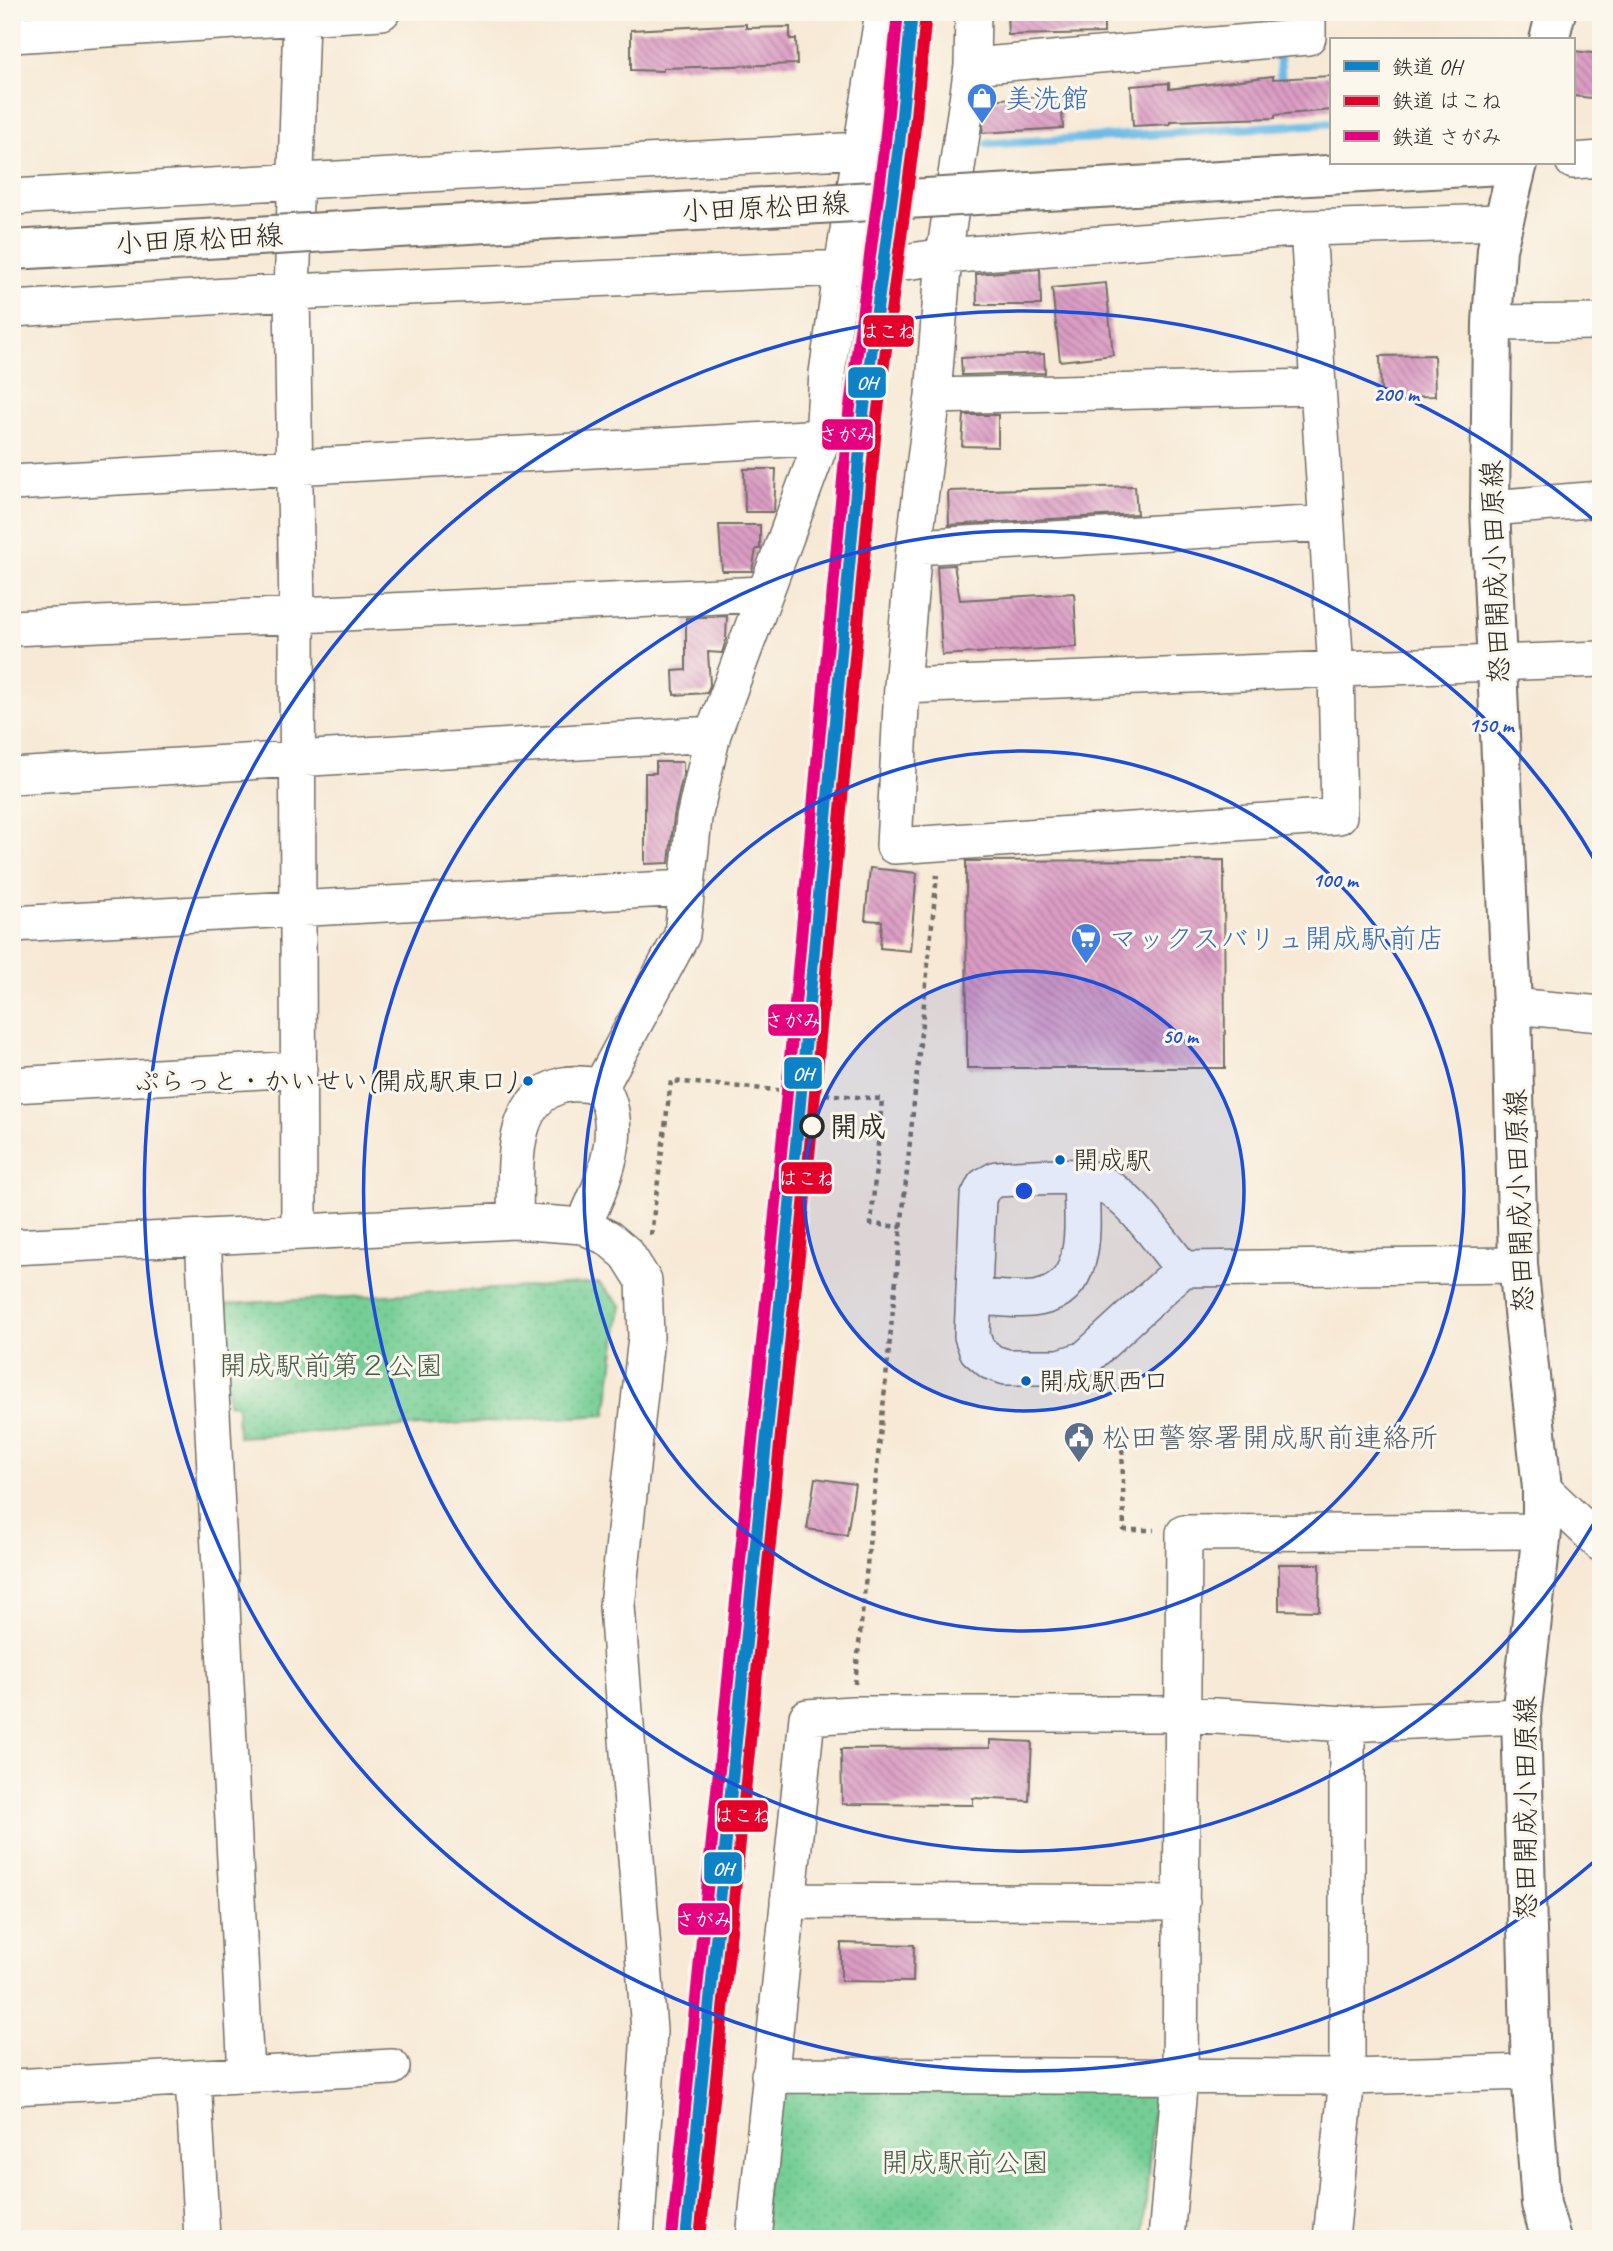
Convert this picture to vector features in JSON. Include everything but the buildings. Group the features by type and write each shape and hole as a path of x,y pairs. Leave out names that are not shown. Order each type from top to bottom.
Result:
{"main road":[{"path":"1550,38 1556,12"},
{"name":"小田原松田線","path":"12,250 1508,164"},
{"name":"怒田開成小田原線","path":"1525,164 1501,222 1492,323 1490,508 1499,664 1512,1006 1518,1265 1542,1488 1542,1531 1521,1716 1531,2072 1541,2204 1551,2239"}],"street":[{"path":"12,36 382,12"},
{"path":"601,1086 682,935 694,818 713,734 823,438 827,373 883,12"},
{"path":"973,12 972,66 944,256 933,396 914,547 902,686 894,846 1339,816 1336,670 1308,228"},
{"path":"972,66 1308,37 1308,12"},
{"path":"299,1231 298,614 292,292 301,19"},
{"path":"12,197 861,150"},
{"path":"1574,161 1601,159"},
{"path":"12,309 292,292 842,268 883,263 900,265 944,256 1308,228 1501,222"},
{"path":"1492,323 1601,322"},
{"path":"933,396 1316,387"},
{"path":"12,483 295,465 823,438"},
{"path":"1490,508 1601,499"},
{"path":"914,547 1326,523"},
{"path":"12,628 763,594"},
{"path":"902,686 1601,659"},
{"path":"12,776 713,734"},
{"path":"12,924 687,888"},
{"path":"1512,1006 1601,1014"},
{"path":"12,1085 299,1069"},
{"path":"514,1222 520,1129 536,1097 565,1084 601,1086"},
{"path":"583,1226 605,1177 612,1127 610,1101 601,1086"},
{"path":"1183,1269 1133,1208 1112,1190 1081,1178 997,1179 984,1186 978,1198 972,1336 977,1350 991,1362 1006,1367 1060,1367 1085,1359 1183,1269 1518,1265"},
{"path":"974,1297 1039,1298 1066,1287 1080,1260 1081,1178"},
{"path":"12,1247 514,1222 583,1226 608,1238 627,1254 644,1281 646,1337 617,1606 649,2031 636,2239"},
{"path":"203,1237 246,2074"},
{"path":"1542,1488 1597,1532"},
{"path":"1166,2239 1180,2076 1184,1532 1542,1531"},
{"path":"754,2239 807,1717 852,1714 1183,1714 1347,1724 1521,1716"},
{"path":"1331,2239 1347,2077 1347,1724"},
{"path":"788,1901 1182,1903"},
{"path":"12,2087 392,2067"},
{"path":"769,2075 1347,2077 1531,2072"},
{"path":"193,2078 202,2239"}],"path":[{"path":"852,1714 939,842"},
{"path":"658,1193 671,1081 882,1099 871,1224 902,1227"}],"green space":[{"name":"開成駅前第２公園","path":"599,1283 621,1305 606,1415 238,1437 237,1404 228,1403 224,1305"},
{"name":"開成駅前公園","path":"1155,2085 1143,2239 762,2239 774,2087"}],"waterway":[{"path":"1276,12 1278,34"},
{"path":"1279,48 1282,90"},
{"path":"988,144 1330,123"}],"rail line":[{"name":"さがみ","path":"672,2238 784,1124 849,414 885,143 898,12"},
{"name":"OH","path":"686,2239 798,1125 863,415 899,145 912,12"},
{"name":"はこね","path":"700,2239 812,1126 877,417 913,147 926,13"}],"place":[{"name":"美洗館","path":"982,125"},
{"name":"マックスバリュ開成駅前店","path":"1086,965"},
{"name":"ぷらっと・かいせい(開成駅東口)","path":"528,1081"},
{"name":"開成","path":"812,1126"},
{"name":"開成駅","path":"1060,1160"},
{"name":"開成駅西口","path":"1026,1381"},
{"name":"松田警察署開成駅前連絡所","path":"1079,1464"}]}
